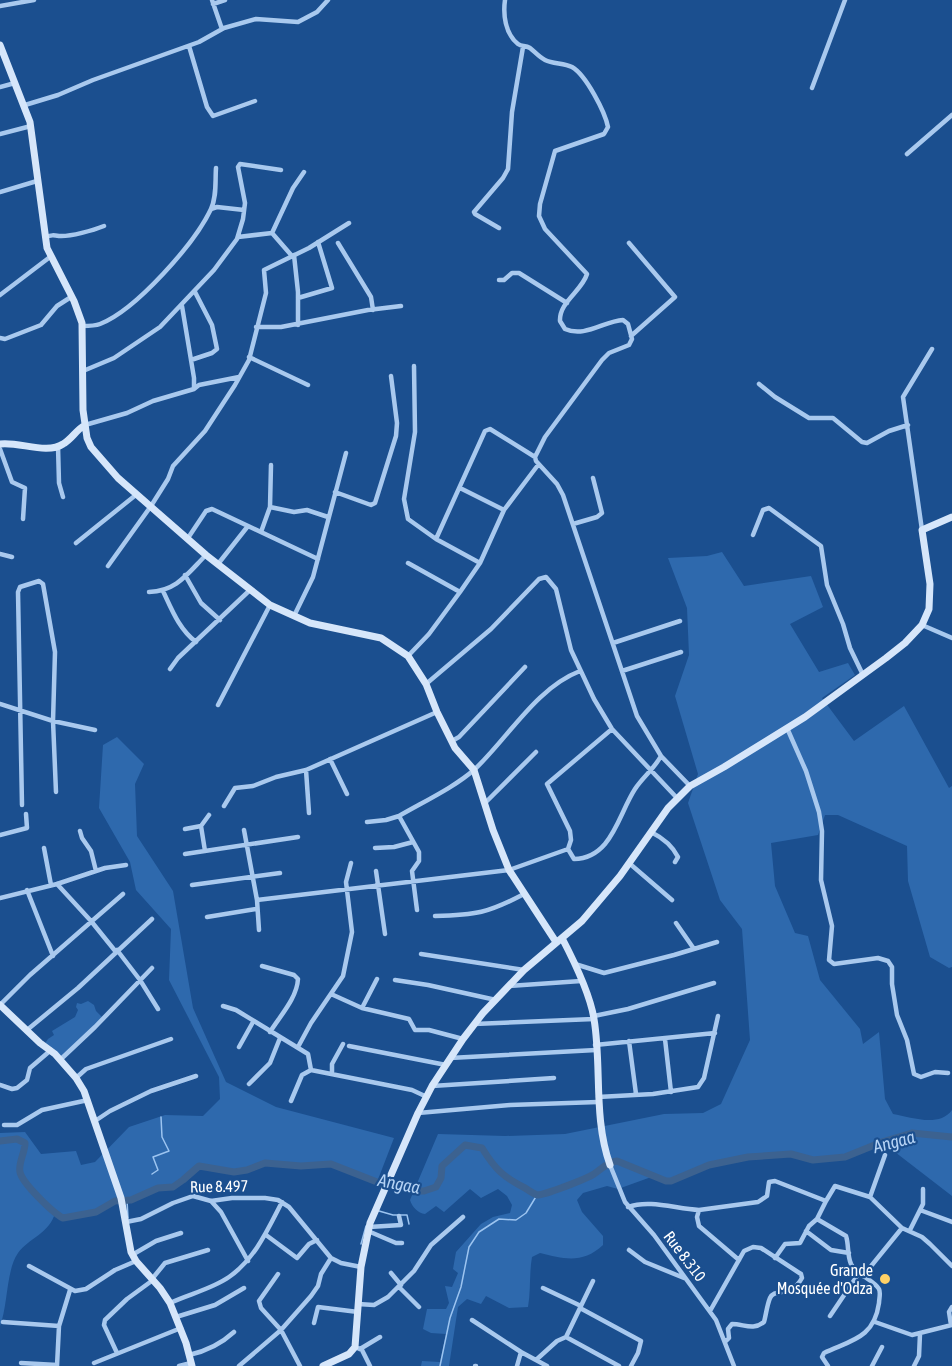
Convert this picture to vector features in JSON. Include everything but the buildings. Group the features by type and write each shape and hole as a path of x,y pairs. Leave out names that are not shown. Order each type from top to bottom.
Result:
{"street":[{"path":"0,6 34,0"},
{"path":"222,29 213,2 225,0"},
{"path":"25,105 189,46 222,29 256,19 298,22 317,12 328,0"},
{"path":"505,0 507,28 515,41 528,47 545,60 575,69 599,104 608,127 604,134 555,151 540,204 539,216 544,229 586,274 584,282 560,316 562,326 570,331 588,330 623,320 628,324 631,336 629,345 609,353 602,360 545,437 536,457 538,465 560,489 637,716 661,756 690,786"},
{"path":"812,88 845,0"},
{"path":"0,45 25,105 31,126 45,237 50,257 72,297 82,326 85,425 92,447 101,460 137,494 206,555 270,605 330,628 381,638 408,656 426,684 452,741 474,770 493,830 509,870 575,964 594,1017 598,1099 602,1132 609,1161"},
{"path":"189,46 209,112 213,116 255,100"},
{"path":"499,228 474,212 508,169 512,112 523,46"},
{"path":"0,87 15,83"},
{"path":"907,154 952,115"},
{"path":"0,134 31,126"},
{"path":"83,371 114,358 160,327 195,292 238,237 244,210 244,189 238,167 240,164 281,170"},
{"path":"82,326 99,325 116,315 152,286 185,248 211,209 215,198 216,168"},
{"path":"272,233 293,188 304,172"},
{"path":"0,192 37,181"},
{"path":"211,209 217,207 244,210"},
{"path":"108,566 151,506 168,479 173,466 205,431 239,377 249,357 267,293 264,270 349,223"},
{"path":"45,237 88,231 104,226"},
{"path":"238,237 272,233"},
{"path":"272,233 293,255 298,298 298,324"},
{"path":"298,298 332,288 318,242"},
{"path":"338,243 371,297 373,310"},
{"path":"629,243 675,297 631,336"},
{"path":"0,294 50,257"},
{"path":"500,280 504,280 512,273 519,273 567,303"},
{"path":"191,360 217,349 213,325 195,292"},
{"path":"0,338 5,339 41,325 57,306 72,297"},
{"path":"182,306 195,378 194,389"},
{"path":"256,327 281,327 401,306"},
{"path":"370,1366 358,1348 361,1267 369,1229 418,1113 432,1086 474,1024 524,970 582,921 677,798 690,786 787,728 905,643 922,625 929,609 930,584 904,393 932,349"},
{"path":"249,357 308,385"},
{"path":"414,366 415,432 404,499 408,519 436,539 480,563"},
{"path":"335,492 370,504 375,502 396,436 397,423 391,376"},
{"path":"23,519 25,488 12,482 0,446 40,448 63,445 85,425 127,413 153,401 194,389 199,385 239,377"},
{"path":"759,384 808,418 833,418 862,442 867,443 889,431 908,425"},
{"path":"436,539 482,435 490,429 536,457"},
{"path":"58,446 59,483 63,497"},
{"path":"294,616 313,577 346,453"},
{"path":"261,532 270,507 271,465"},
{"path":"408,656 429,634 480,563 504,510 538,465"},
{"path":"573,524 597,517 602,513 593,478"},
{"path":"460,488 504,510"},
{"path":"76,543 137,494"},
{"path":"270,507 294,512 308,510 328,517"},
{"path":"753,536 763,510 769,507 821,546 826,585 863,675"},
{"path":"188,538 208,509 318,560"},
{"path":"922,530 952,517"},
{"path":"218,564 248,526"},
{"path":"0,554 12,557"},
{"path":"149,591 163,591 174,585 206,555"},
{"path":"408,563 460,592"},
{"path":"185,575 201,603 220,620"},
{"path":"426,684 491,628 542,577 549,579 556,589 571,651 612,729 677,798"},
{"path":"22,805 18,592 22,586 40,581 47,602 55,652 53,721 56,792"},
{"path":"170,669 172,664 250,590"},
{"path":"163,591 176,620 187,635 196,642"},
{"path":"218,705 270,605"},
{"path":"613,643 680,621"},
{"path":"922,625 952,638"},
{"path":"622,671 681,652"},
{"path":"452,741 525,667"},
{"path":"367,822 399,816 474,770 507,732 555,684 580,671"},
{"path":"0,704 53,721 95,729"},
{"path":"224,806 235,788 253,786 276,777 306,770 437,712"},
{"path":"787,728 806,771 819,812 822,831 821,880 832,926 829,960 834,964 878,958 888,961 893,974 892,984 897,1015 908,1040 914,1074 921,1077 935,1072 948,1073"},
{"path":"612,729 547,784 570,831 571,840 568,849 572,857 577,860 600,850 615,829 641,779 661,756"},
{"path":"485,803 536,752"},
{"path":"330,759 347,794"},
{"path":"306,770 309,813"},
{"path":"0,835 27,828 26,814"},
{"path":"205,851 201,826 209,814"},
{"path":"399,816 420,857 413,868 417,910"},
{"path":"185,829 201,826"},
{"path":"244,830 257,900 259,930"},
{"path":"80,831 91,851 96,871"},
{"path":"651,832 663,838 674,849 678,857 675,862"},
{"path":"185,854 298,837"},
{"path":"375,848 394,848 413,842"},
{"path":"44,848 54,884 117,951 140,980 158,1009"},
{"path":"257,900 509,870 568,849"},
{"path":"298,1047 311,1023 343,976 352,932 347,890 347,872 351,863"},
{"path":"629,863 672,900"},
{"path":"0,898 126,865"},
{"path":"376,871 385,934"},
{"path":"192,885 280,873"},
{"path":"27,890 53,956"},
{"path":"123,894 0,1005 51,1050 76,1078 88,1100 122,1200 134,1258 170,1303 181,1328 191,1361"},
{"path":"435,916 473,915 524,894"},
{"path":"207,917 256,909"},
{"path":"27,1030 78,988 153,919"},
{"path":"676,924 694,949"},
{"path":"575,964 604,973 717,942"},
{"path":"421,954 524,970"},
{"path":"262,966 294,975 298,979 291,999 270,1032"},
{"path":"60,1060 152,968"},
{"path":"362,1008 377,979"},
{"path":"395,980 496,1000"},
{"path":"509,986 581,981"},
{"path":"474,1024 594,1017 714,983"},
{"path":"332,994 362,1008 409,1019 415,1030 429,1030 463,1039"},
{"path":"223,1006 236,1010 309,1055 311,1070"},
{"path":"418,1113 692,1089 701,1084 704,1078 718,1016"},
{"path":"239,1047 253,1022"},
{"path":"332,1074 332,1064 346,1045 448,1062 715,1033"},
{"path":"249,1084 270,1063 280,1038"},
{"path":"665,1038 671,1092"},
{"path":"76,1078 86,1069 171,1039"},
{"path":"629,1041 636,1094"},
{"path":"0,1085 12,1089 17,1088 28,1079 30,1068 51,1050"},
{"path":"291,1101 302,1075 311,1070 412,1090 427,1097"},
{"path":"95,1121 151,1091 196,1076"},
{"path":"432,1086 554,1078"},
{"path":"4,1125 17,1125 42,1110 88,1100"},
{"path":"870,1197 885,1155"},
{"name":"Rue 8.310","path":"609,1161 620,1193 628,1207 654,1235 710,1311 734,1366"},
{"path":"628,1207 650,1204 699,1210 758,1202 767,1196 770,1182 776,1181 826,1201"},
{"path":"775,1258 785,1244 800,1243 836,1186 870,1197 902,1228 930,1244 952,1266"},
{"path":"909,1230 920,1210 924,1198 923,1189"},
{"name":"Rue 8.497","path":"126,1222 141,1219 193,1196 211,1202 232,1198 265,1198 282,1202"},
{"path":"211,1202 221,1212 248,1261"},
{"path":"170,1303 228,1278 248,1261 266,1235 282,1202 289,1207 331,1258 341,1263 361,1267"},
{"path":"699,1210 697,1217 699,1226 739,1260"},
{"path":"920,1210 952,1222"},
{"path":"369,1229 401,1225 399,1216"},
{"path":"314,1323 318,1307 358,1308 378,1303 400,1286 414,1271 431,1245 463,1218"},
{"path":"817,1219 846,1236 852,1265 879,1290 875,1322 859,1337 824,1353 822,1357 828,1366"},
{"path":"830,1316 861,1275 902,1228"},
{"path":"369,1229 396,1243 402,1243"},
{"path":"806,1231 831,1250 849,1254"},
{"path":"29,1266 70,1290 86,1289 156,1241 182,1233"},
{"path":"266,1235 295,1258 298,1258 309,1244 316,1240"},
{"path":"710,1311 744,1251 753,1246 761,1248 801,1274 802,1278 798,1286 787,1292 773,1294 764,1322 757,1327 734,1323 730,1325 729,1338 725,1341"},
{"path":"117,1353 104,1325 105,1320 127,1299 153,1280 165,1263 208,1250"},
{"path":"629,1251 645,1262 684,1278"},
{"path":"239,1366 281,1330 316,1289 319,1278 331,1258"},
{"path":"391,1273 419,1307"},
{"path":"278,1274 259,1301 261,1308 281,1330 300,1366"},
{"path":"536,1360 566,1336 593,1281"},
{"path":"176,1317 215,1305 244,1288"},
{"path":"543,1288 641,1341 631,1366"},
{"path":"21,1363 57,1366 59,1326 70,1290"},
{"path":"875,1322 906,1335 920,1334 952,1325 949,1312 952,1307"},
{"path":"472,1320 521,1353 547,1366"},
{"path":"3,1322 59,1326"},
{"path":"94,1363 181,1328"},
{"path":"179,1366 219,1344 234,1332"},
{"path":"914,1366 919,1356 920,1334"},
{"path":"566,1336 619,1366"},
{"path":"323,1366 380,1337"},
{"path":"872,1366 882,1347"},
{"path":"517,1366 521,1353"}],"shaded area":[{"path":"722,552 744,586 811,576 823,607 790,624 819,672 848,663 855,675 822,698 854,741 904,706 949,788 952,786 952,967 949,968 930,957 908,881 907,846 838,815 825,815 818,835 771,843 775,886 795,933 808,936 820,980 860,1029 863,1044 879,1032 885,1099 893,1114 932,1120 940,1119 952,1110 952,1196 882,1142 845,1157 813,1160 791,1154 748,1157 709,1165 671,1181 654,1176 618,1189 607,1186 583,1193 577,1200 582,1212 603,1236 603,1245 596,1251 581,1257 565,1258 540,1253 532,1257 528,1307 509,1308 486,1296 481,1304 467,1299 458,1307 449,1366 421,1366 422,1361 440,1362 446,1334 431,1333 423,1329 427,1309 446,1309 449,1303 445,1286 452,1287 458,1273 453,1269 456,1252 481,1224 493,1217 510,1213 512,1205 507,1196 498,1189 481,1198 470,1189 444,1212 436,1206 425,1214 416,1209 410,1200 438,1134 505,1136 565,1134 664,1114 703,1113 721,1104 750,1040 742,929 720,900 688,803 698,774 675,696 689,655 687,608 668,558 707,556"},
{"path":"117,737 144,764 135,784 137,836 173,891 193,1008 226,1082 276,1107 394,1138 377,1182 331,1164 301,1166 265,1163 234,1172 199,1166 173,1187 158,1188 131,1200 115,1201 96,1212 63,1218 55,1213 49,1226 23,1248 14,1260 0,1326 0,1133 25,1132 41,1154 76,1151 81,1165 95,1162 129,1127 165,1115 203,1116 220,1099 219,1077 169,980 171,929 136,890 130,862 99,808 103,745"},
{"path":"88,1001 94,1005 96,1011 104,1019 61,1060 44,1045 54,1035 52,1031 75,1017 78,1010 77,1003"}],"waterway":[{"path":"152,1174 158,1170 153,1157 169,1151 162,1137 161,1117"},
{"name":"Angaa","path":"0,1141 17,1139 25,1143 20,1165 22,1177 38,1197 63,1218 96,1212 115,1201 131,1200 158,1188 173,1187 199,1166 234,1172 265,1163 301,1166 331,1164 377,1182 424,1191 436,1187 441,1178 442,1166 465,1145 482,1148 500,1172 537,1195 583,1179 607,1164 617,1161 671,1181 709,1165 748,1157 791,1154 813,1160 845,1157 912,1133 952,1137"},
{"path":"440,1366 469,1247 479,1232 499,1219 516,1220 526,1213 537,1195"},
{"path":"127,1200 128,1218"},
{"path":"379,1211 393,1215 407,1215 409,1224"},
{"path":"361,1244 366,1226"}],"place":[{"name":"Grande Mosquée d'Odza","path":"885,1279"}]}
